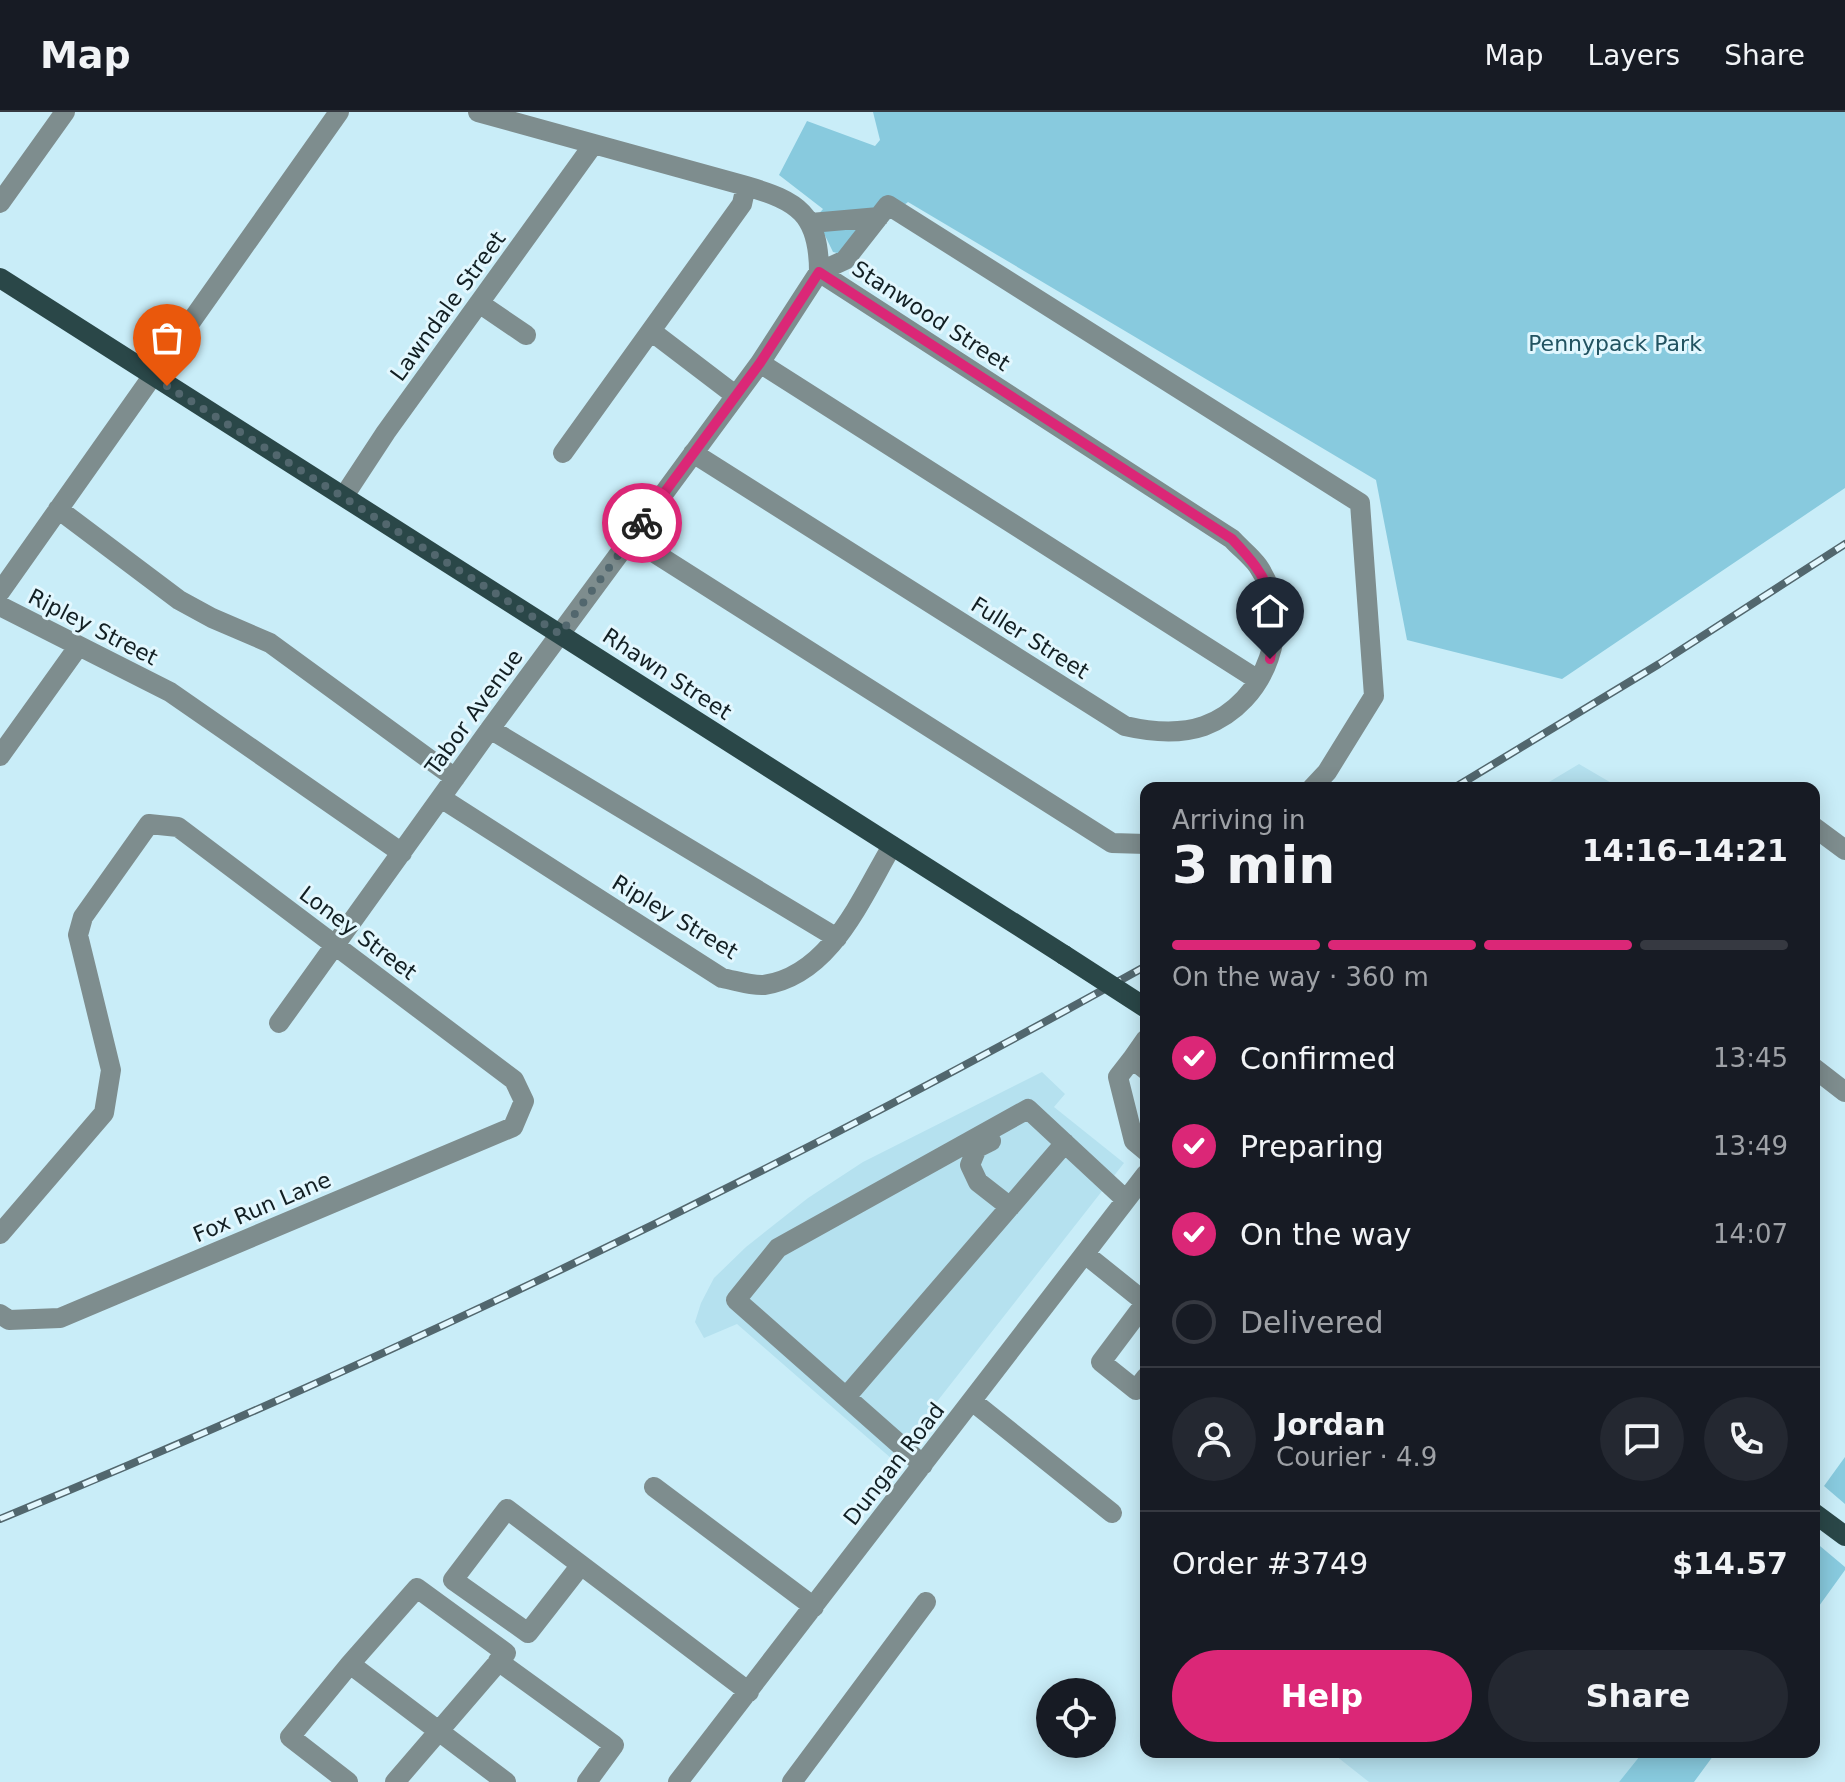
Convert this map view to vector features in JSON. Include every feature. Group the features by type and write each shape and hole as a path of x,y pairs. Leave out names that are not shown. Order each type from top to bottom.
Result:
{"main road":[{"name":"Rhawn Street","path":"0,278 1140,1004"},
{"path":"1820,1517 1845,1536"}],"street":[{"path":"0,203 65,112"},
{"path":"0,592 339,112"},
{"path":"478,112 746,186 789,201 802,210 811,223 883,211 1360,503 1374,696 1318,782"},
{"name":"Lawndale Street","path":"344,496 593,145"},
{"path":"563,453 742,204 746,186"},
{"path":"819,272 845,260 883,211"},
{"name":"Stanwood Street","path":"811,223 819,249 819,272 1232,539 1258,567 1264,581"},
{"name":"Tabor Avenue","path":"279,1023 490,729 760,363 819,272"},
{"path":"479,303 526,335"},
{"path":"651,331 735,395"},
{"path":"760,363 1258,680"},
{"name":"Fuller Street","path":"693,453 1125,726 1152,732 1173,732 1205,726 1235,708 1258,680 1270,659 1276,629 1272,599 1264,581"},
{"path":"58,509 179,600 270,643 455,778"},
{"path":"631,538 1112,843 1140,844"},
{"name":"Ripley Street","path":"0,606 170,692 402,853"},
{"path":"0,756 78,647"},
{"path":"490,729 837,938"},
{"name":"Ripley Street","path":"441,798 722,978 761,985 796,976 824,955 892,846"},
{"name":"Loney Street","path":"0,1234 104,1113 111,1070 78,935 83,917 149,824 178,827 514,1080 524,1101"},
{"path":"1820,831 1845,850"},
{"path":"1139,1064 1118,1077 1134,1141 1140,1146"},
{"path":"1820,1073 1845,1092"},
{"name":"Fox Run Lane","path":"0,1314 9,1320 60,1318 513,1127 524,1101"},
{"path":"923,1465 736,1300 778,1248 1028,1109 1062,1146"},
{"path":"1010,1207 978,1182 970,1165 977,1148 1033,1122 1126,1200"},
{"path":"846,1397 1062,1146"},
{"name":"Dungan Road","path":"678,1782 1140,1182"},
{"path":"1085,1254 1140,1298"},
{"path":"1140,1311 1101,1362 1136,1390 1140,1385"},
{"path":"972,1401 1112,1513"},
{"path":"654,1487 814,1607"},
{"path":"581,1565 528,1633 453,1580 507,1509 749,1692"},
{"path":"348,1782 290,1737 417,1588 506,1653 395,1782"},
{"path":"792,1782 926,1602"},
{"path":"498,1661 614,1745 587,1782"},
{"path":"350,1664 506,1782"}],"shaded area":[{"path":"1579,764 1610,782 1549,782"},
{"path":"1042,1072 1065,1094 1054,1107 1124,1163 892,1459 737,1324 704,1338 695,1322 714,1278 746,1247 808,1198 863,1162"},
{"path":"1339,1758 1638,1758 1619,1782 1369,1782"}],"green space":[{"name":"Pennypack Park","path":"873,112 1845,112 1845,488 1562,679 1407,640 1376,480 908,202 842,254 833,252 816,217 823,209 779,175 807,121 875,146 880,140"},
{"path":"1845,1457 1845,1504 1824,1486"},
{"path":"1820,1546 1845,1570 1820,1605"},
{"path":"1638,1758 1712,1758 1694,1782 1619,1782"}],"railway":[{"path":"1464,782 1659,664 1845,544"},
{"path":"0,1519 292,1394 581,1260 866,1117 1140,969"}],"way so far":[{"path":"167,386 560,634 642,523"}],"route":[{"path":"642,523 760,363 819,272 1232,539 1258,567 1272,599 1276,629 1270,659"}]}
